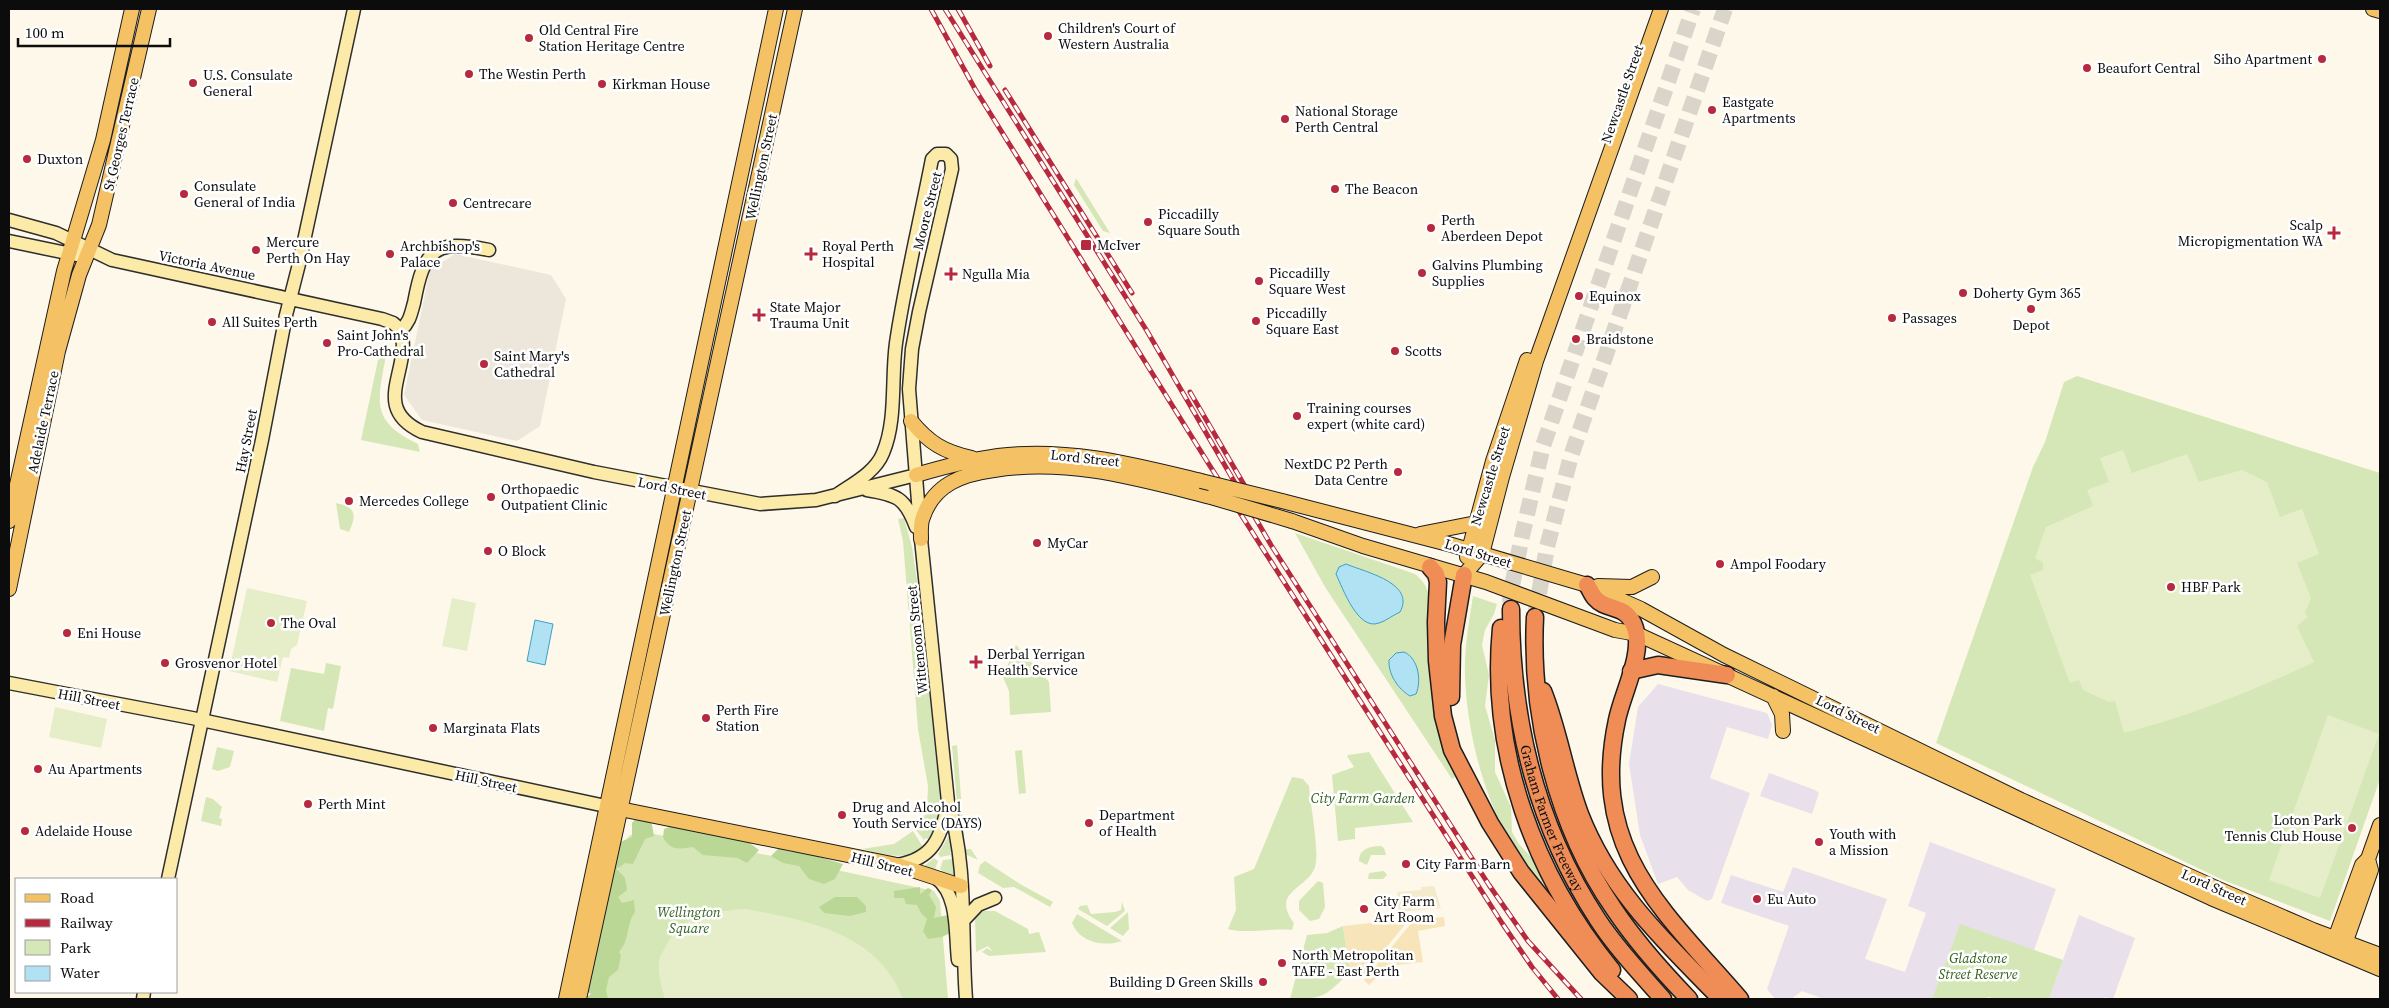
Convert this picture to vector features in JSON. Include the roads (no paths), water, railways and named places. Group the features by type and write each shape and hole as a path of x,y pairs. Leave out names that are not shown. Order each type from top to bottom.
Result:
{"highway":[{"path":"1430,567 1436,574 1438,582 1437,661 1443,716 1452,750 1467,775 1490,823 1521,872 1602,974 1629,999"},
{"path":"1464,575 1452,645 1450,689 1456,734 1467,775"},
{"path":"1587,585 1595,599 1629,616 1637,634 1637,649 1617,717 1610,752 1612,798 1617,825 1628,859 1646,888 1682,936 1740,999"},
{"name":"Graham Farmer Freeway","path":"1637,999 1610,967 1563,899 1532,840 1524,818 1511,770 1500,686 1501,630 1508,607 1517,704 1529,768 1541,807 1568,868 1599,921 1628,960 1663,999"},
{"name":"Graham Farmer Freeway","path":"1535,617 1535,670 1540,716 1562,802 1582,855 1613,909 1641,947 1689,999"},
{"path":"1631,671 1658,665 1727,675"},
{"path":"1535,670 1554,718 1567,775 1581,815 1605,866 1635,910 1721,999"}],"main road":[{"name":"St Georges Terrace","path":"72,248 103,140 132,9"},
{"name":"St Georges Terrace","path":"88,253 99,225 107,195 149,9"},
{"name":"Hay Street","path":"168,878 203,720 289,298 301,255 354,9"},
{"name":"Wellington Street","path":"566,999 776,9"},
{"name":"Wellington Street","path":"579,999 795,9"},
{"name":"Newcastle Street","path":"1475,552 1476,524 1493,461 1651,9"},
{"name":"Newcastle Street","path":"1464,575 1475,552 1502,477 1536,361 1661,9"},
{"path":"2373,9 2380,11"},
{"name":"Moore Street","path":"835,496 868,473 883,453 889,431 895,346 901,309 932,160 937,154 943,153 951,160 952,169 935,236 912,349 909,389 916,475"},
{"name":"Victoria Avenue","path":"9,220 56,233 72,248"},
{"name":"Victoria Avenue","path":"9,241 72,248 112,260 382,319 393,323 401,330"},
{"path":"401,330 410,318 419,275 424,263 431,255 448,246 456,245 488,250"},
{"name":"Adelaide Terrace","path":"9,520 49,336 72,248"},
{"name":"Adelaide Terrace","path":"9,589 58,351 88,253"},
{"name":"Lord Street","path":"401,330 404,347 394,399 401,418 422,432 512,451 594,472 760,504 797,503 863,490 977,459 1019,454 1077,456 1111,460 1282,501 1411,534 1587,585 1641,609 1724,655 2021,800 2216,888 2314,930 2341,938 2380,955"},
{"path":"911,421 932,444 954,454 977,459"},
{"name":"Lord Street","path":"921,539 922,519 938,491 955,479 989,470 1043,466 1072,467 1109,472 1211,497 1292,521 1430,567 1464,575 1615,630 1637,634 2122,857 2380,969"},
{"name":"Wittenoom Street","path":"916,475 948,802 956,831 966,961 964,970 966,999"},
{"path":"863,490 890,494 901,499 910,512 921,539"},
{"path":"1411,534 1476,524"},
{"path":"1587,585 1632,587 1652,578"},
{"name":"Hill Street","path":"9,683 203,720 896,866 961,886"},
{"path":"1774,696 1782,714 1783,731"},
{"name":"Wittenoom Street","path":"896,866 914,861 934,846 939,837 948,802"},
{"path":"2336,951 2371,870 2368,859 2380,825"},
{"name":"Wittenoom Street","path":"936,878 945,886 951,896 958,963 964,970"},
{"path":"963,920 978,905 995,898"}],"water":[{"path":"1346,564 1376,575 1395,586 1401,593 1403,602 1400,612 1379,623 1371,624 1364,621 1352,607 1336,574 1339,567"},
{"path":"535,620 553,624 545,665 527,661"},
{"path":"1404,652 1413,659 1419,676 1416,694 1410,696 1395,681 1389,665 1389,660 1396,653"}],"tunnel":[{"path":"1511,609 1510,596 1543,446 1693,9"},
{"path":"1535,617 1547,547 1571,456 1725,9"}],"railway":[{"path":"931,9 975,89 1210,466 1502,923 1532,967 1558,999"},
{"path":"945,9 1147,331 1271,545 1489,885 1528,941 1581,999"},
{"path":"958,9 990,66"},
{"path":"1005,90 1132,293"},
{"path":"1190,392 1253,500"}],"place":[{"name":"Children's Court of Western Australia","path":"1048,36"},
{"name":"Old Central Fire Station Heritage Centre","path":"529,38"},
{"name":"Siho Apartment","path":"2322,59"},
{"name":"Beaufort Central","path":"2087,68"},
{"name":"The Westin Perth","path":"469,74"},
{"name":"U.S. Consulate General","path":"193,83"},
{"name":"Kirkman House","path":"602,84"},
{"name":"Eastgate Apartments","path":"1712,110"},
{"name":"National Storage Perth Central","path":"1285,119"},
{"name":"Duxton","path":"27,159"},
{"name":"The Beacon","path":"1335,189"},
{"name":"Consulate General of India","path":"184,194"},
{"name":"Centrecare","path":"453,203"},
{"name":"Piccadilly Square South","path":"1148,222"},
{"name":"Perth Aberdeen Depot","path":"1431,228"},
{"name":"Scalp Micropigmentation WA","path":"2334,233"},
{"name":"McIver","path":"1086,245"},
{"name":"Mercure Perth On Hay","path":"256,250"},
{"name":"Archbishop's Palace","path":"390,254"},
{"name":"Royal Perth Hospital","path":"811,254"},
{"name":"Galvins Plumbing Supplies","path":"1422,273"},
{"name":"Ngulla Mia","path":"951,274"},
{"name":"Piccadilly Square West","path":"1259,281"},
{"name":"Doherty Gym 365","path":"1963,293"},
{"name":"Equinox","path":"1579,296"},
{"name":"Depot","path":"2031,309"},
{"name":"State Major Trauma Unit","path":"759,315"},
{"name":"Passages","path":"1892,318"},
{"name":"Piccadilly Square East","path":"1256,321"},
{"name":"All Suites Perth","path":"212,322"},
{"name":"Braidstone","path":"1576,339"},
{"name":"Saint John's Pro-Cathedral","path":"327,343"},
{"name":"Scotts","path":"1395,351"},
{"name":"Saint Mary's Cathedral","path":"484,364"},
{"name":"Training courses expert (white card)","path":"1297,416"},
{"name":"NextDC P2 Perth Data Centre","path":"1398,472"},
{"name":"Orthopaedic Outpatient Clinic","path":"491,497"},
{"name":"Mercedes College","path":"349,501"},
{"name":"MyCar","path":"1037,543"},
{"name":"O Block","path":"488,551"},
{"name":"Ampol Foodary","path":"1720,564"},
{"name":"HBF Park","path":"2171,587"},
{"name":"The Oval","path":"271,623"},
{"name":"Eni House","path":"67,633"},
{"name":"Derbal Yerrigan Health Service","path":"976,662"},
{"name":"Grosvenor Hotel","path":"165,663"},
{"name":"Perth Fire Station","path":"706,718"},
{"name":"Marginata Flats","path":"433,728"},
{"name":"Au Apartments","path":"38,769"},
{"name":"Perth Mint","path":"308,804"},
{"name":"Drug and Alcohol Youth Service (DAYS)","path":"842,815"},
{"name":"Department of Health","path":"1089,823"},
{"name":"Loton Park Tennis Club House","path":"2352,828"},
{"name":"Adelaide House","path":"25,831"},
{"name":"Youth with a Mission","path":"1819,842"},
{"name":"City Farm Barn","path":"1406,864"},
{"name":"Eu Auto","path":"1757,899"},
{"name":"City Farm Art Room","path":"1364,909"},
{"name":"North Metropolitan TAFE - East Perth","path":"1282,963"},
{"name":"Building D Green Skills","path":"1263,982"}],"park label":[{"name":"City Farm Garden","path":"1363,798"},
{"name":"Wellington Square","path":"689,920"},
{"name":"Gladstone Street Reserve","path":"1978,966"}]}
